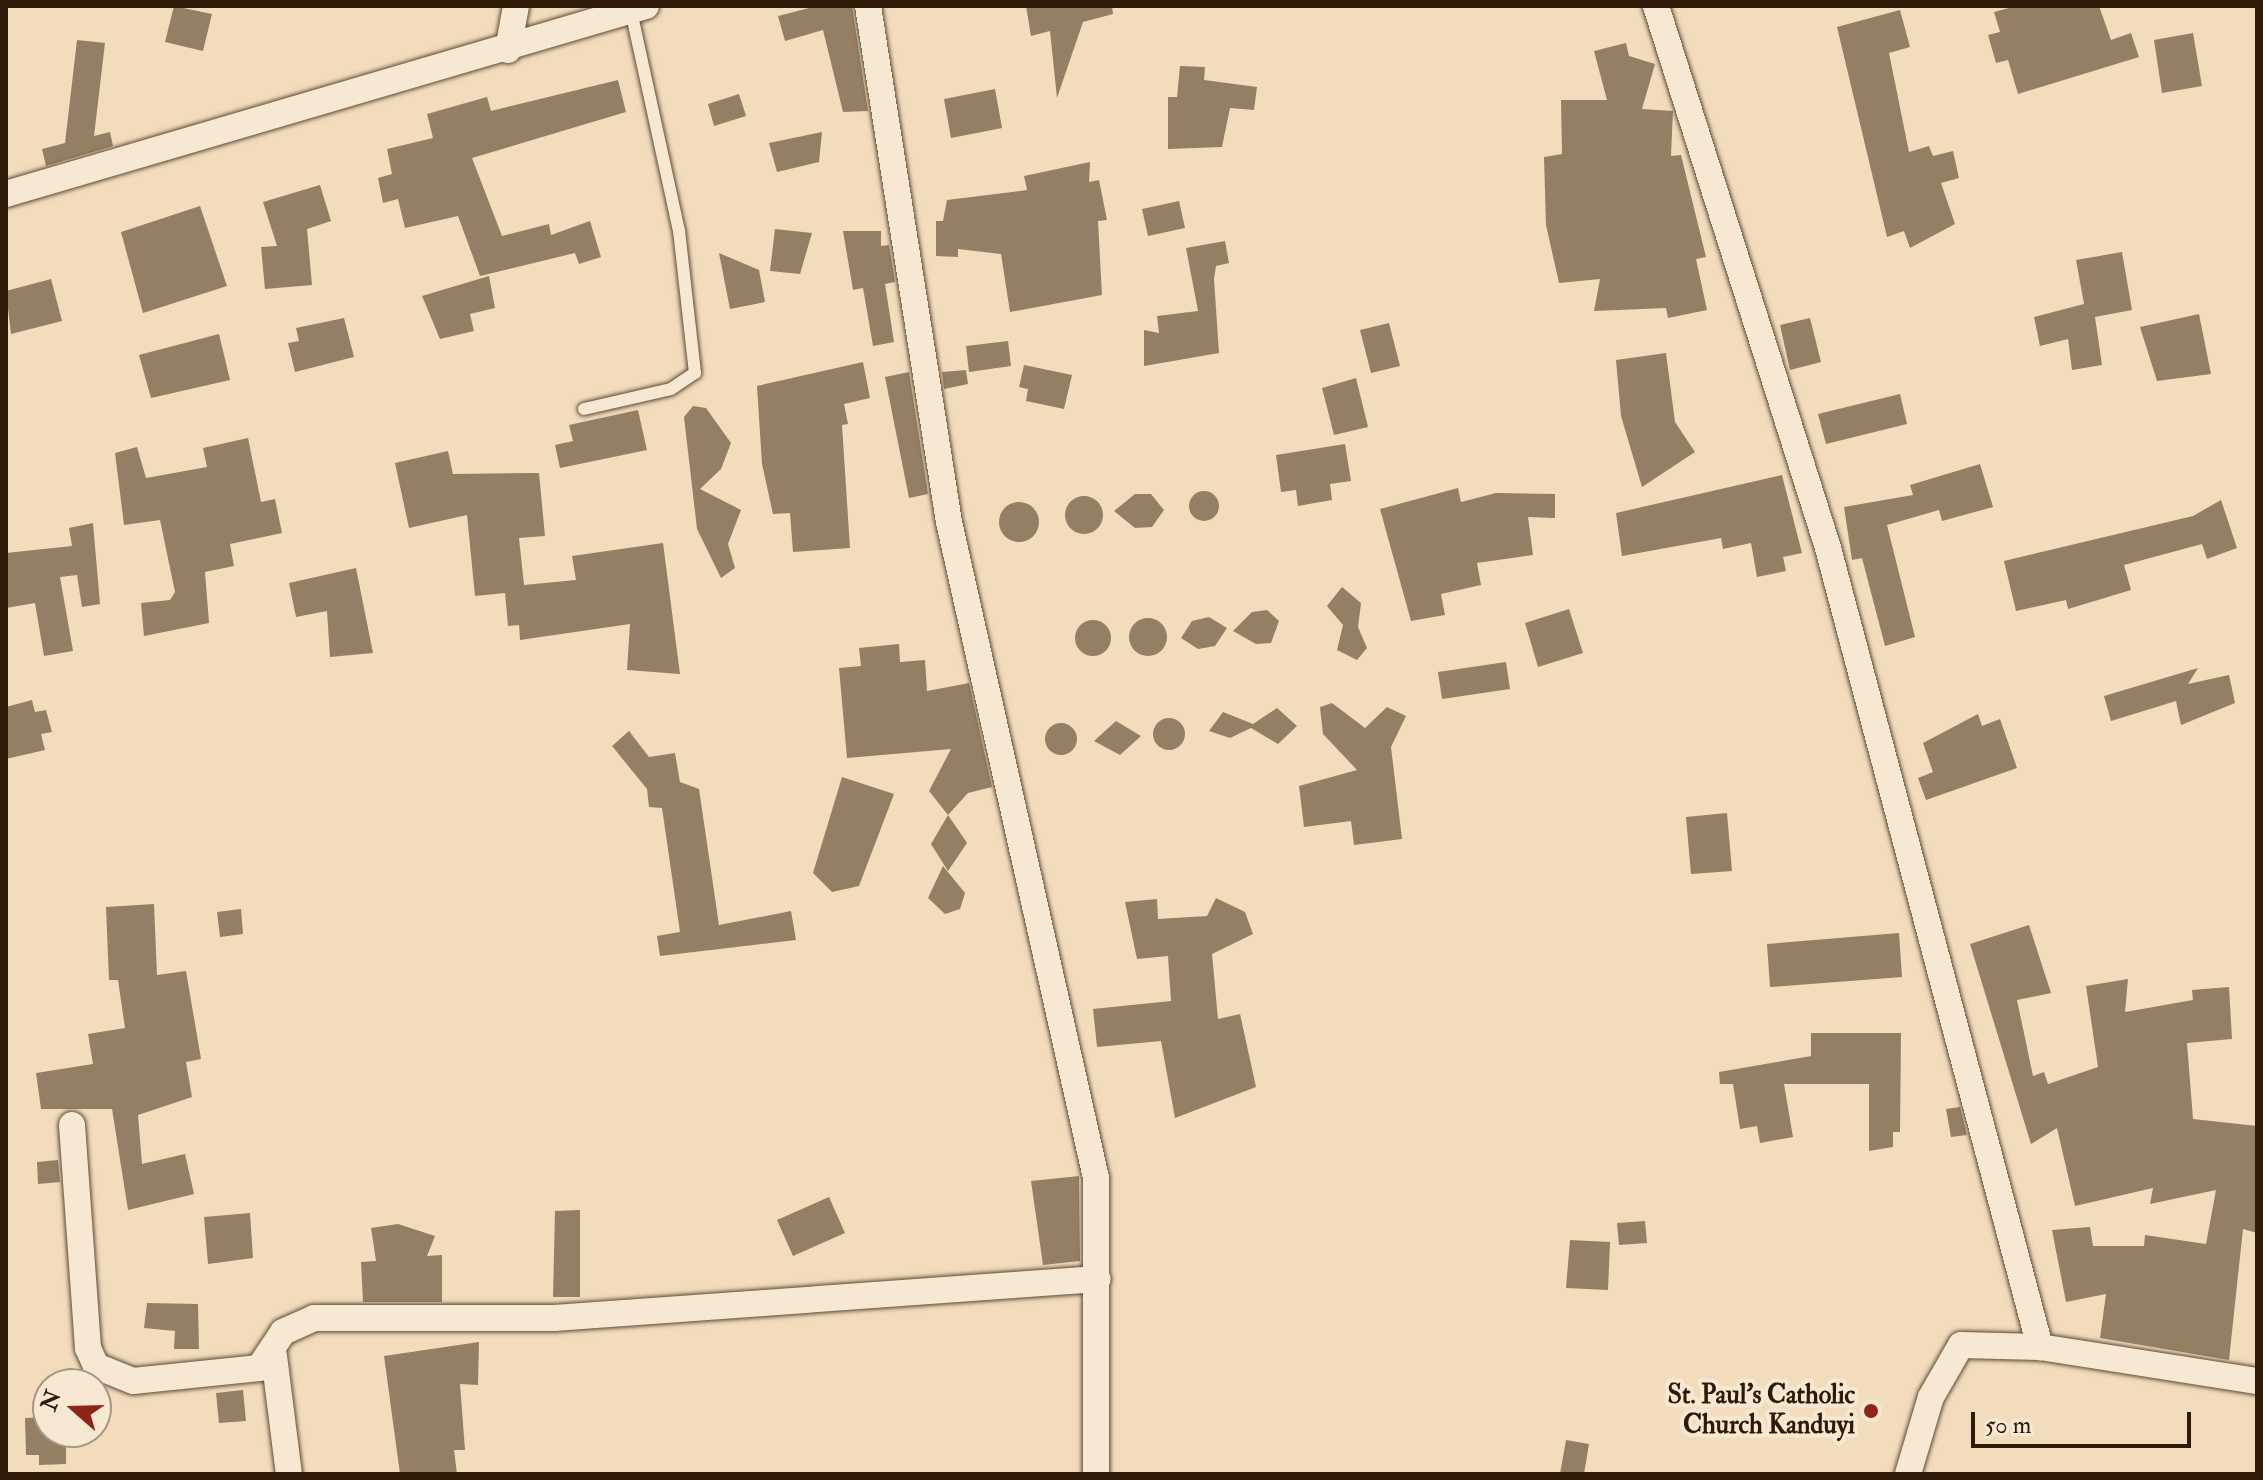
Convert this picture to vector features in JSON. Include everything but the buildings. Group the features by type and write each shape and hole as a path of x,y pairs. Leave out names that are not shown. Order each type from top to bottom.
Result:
{"street":[{"path":"508,50 516,6"},
{"path":"868,6 949,522 1096,1178 1096,1474"},
{"path":"1656,6 1828,548 2040,1347"},
{"path":"6,194 508,50 638,8"},
{"path":"72,1125 88,1348 96,1366 133,1381 259,1368 274,1356"},
{"path":"289,1474 274,1356 283,1332 314,1318 554,1318 1098,1279"},
{"path":"1908,1474 1931,1397 1961,1345 2040,1347 2257,1381"}],"lane":[{"path":"584,409 671,389 695,373 679,231 638,8"}],"place":[{"name":"St. Paul's Catholic Church Kanduyi","path":"1871,1411"}]}
